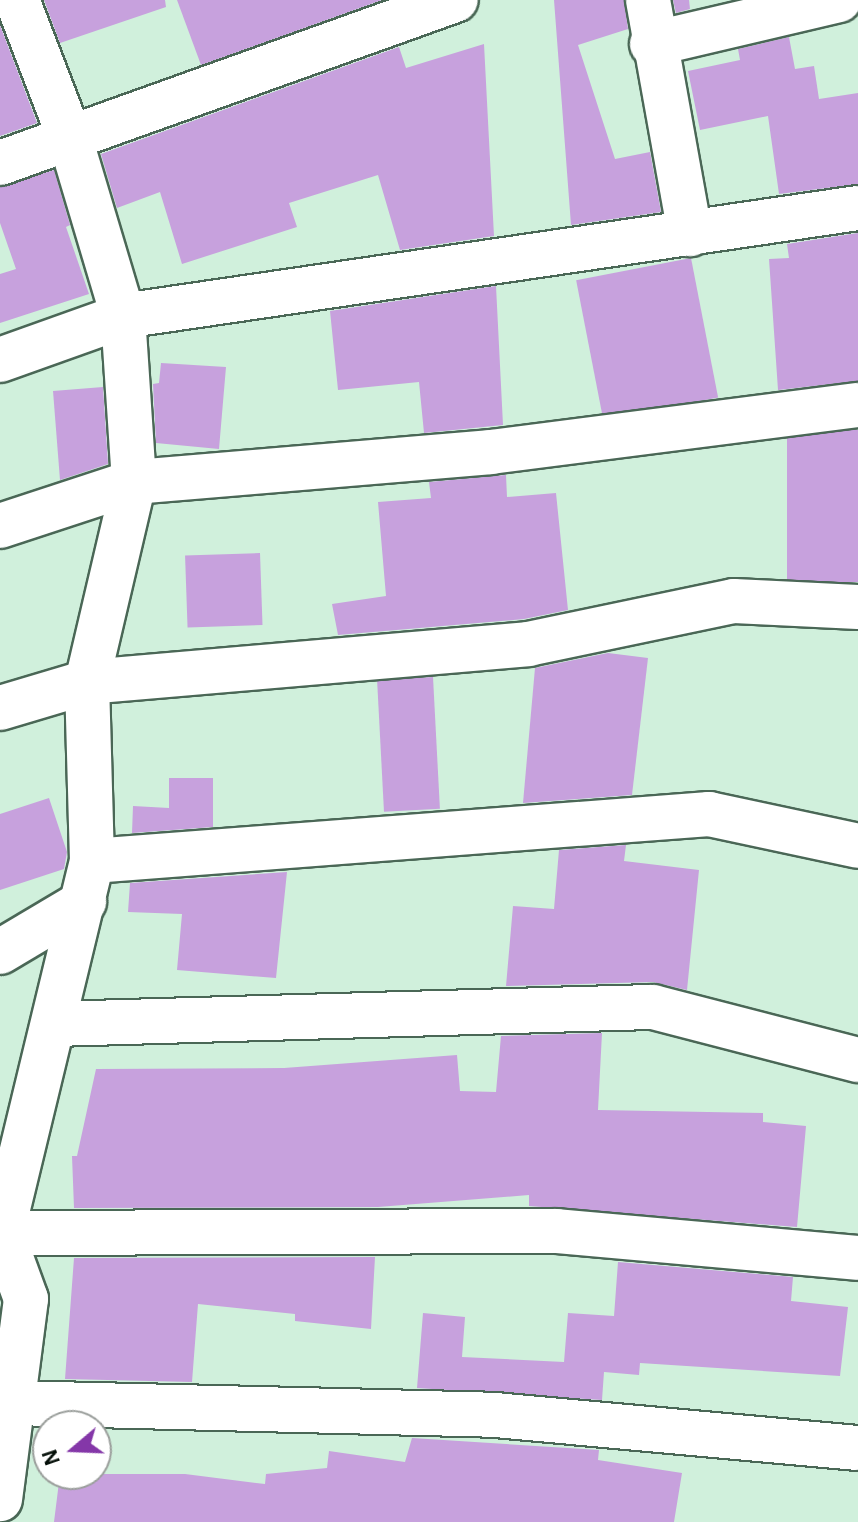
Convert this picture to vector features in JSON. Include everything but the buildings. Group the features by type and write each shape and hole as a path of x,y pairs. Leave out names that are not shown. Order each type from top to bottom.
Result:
{"street":[{"path":"0,1499 26,1299 2,1233 88,882 87,682 134,482 123,316 70,138 17,0"},
{"path":"0,163 456,0"},
{"path":"648,0 652,44 690,234"},
{"path":"652,44 839,0"},
{"path":"0,360 123,316 858,208"},
{"path":"0,526 134,482 491,452 858,405"},
{"path":"0,708 87,682 528,644 734,601 858,607"},
{"path":"0,952 88,882 709,814 858,846"},
{"path":"54,1024 653,1007 858,1060"},
{"path":"2,1233 557,1231 858,1258"},
{"path":"12,1403 495,1415 858,1448"}]}
